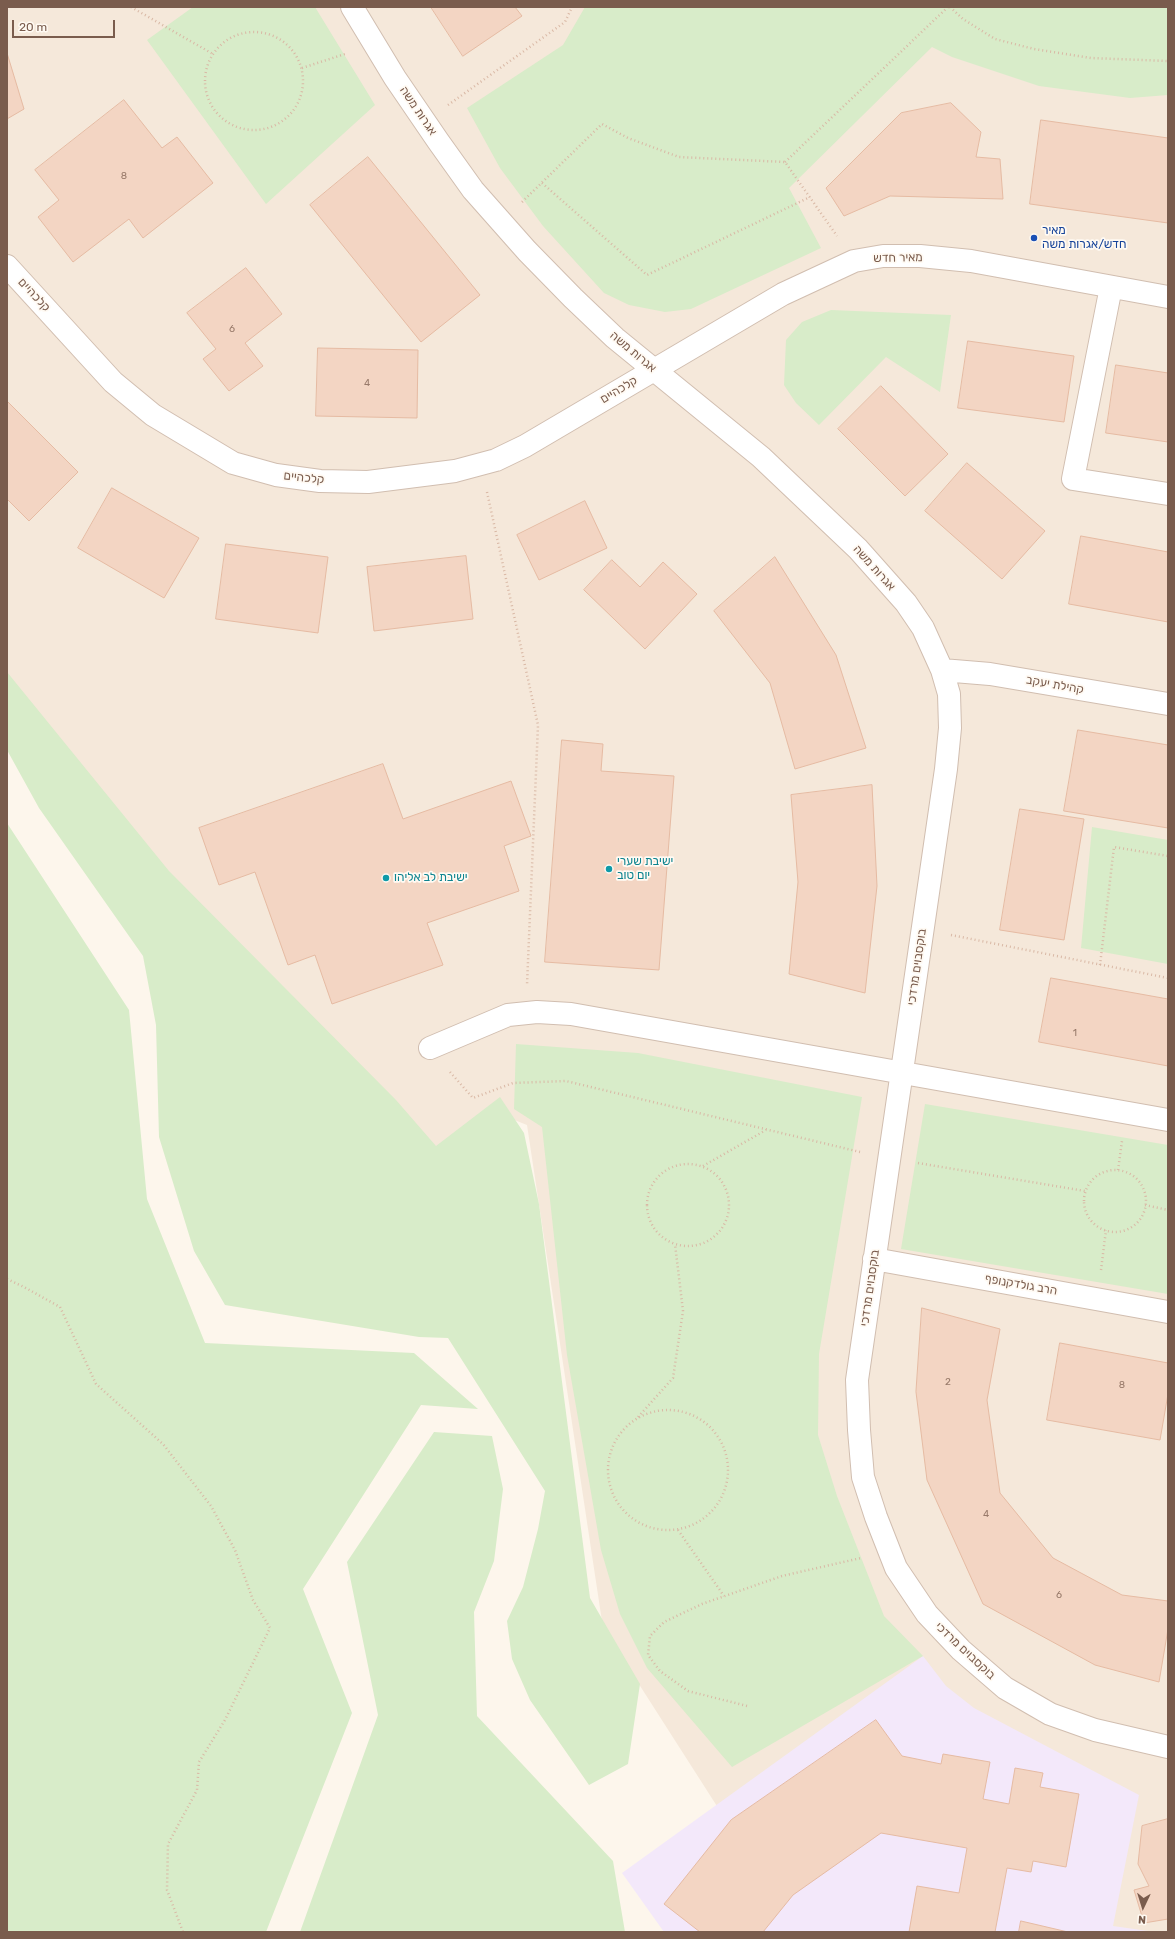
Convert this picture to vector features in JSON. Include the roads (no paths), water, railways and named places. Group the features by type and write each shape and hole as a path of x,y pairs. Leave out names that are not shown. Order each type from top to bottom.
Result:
{"street":[{"name":"אגרות משה","path":"352,7 374,44 473,190 573,298 615,338 761,457 858,549 906,603 922,628 942,670"},
{"name":"מאיר חדש","path":"653,369 783,294 854,261 883,256 920,256 971,261 1168,297"},
{"name":"קלכהיים","path":"7,266 113,382 153,415 233,462 276,475 320,481 368,482 455,471 496,460 525,446 653,369"},
{"path":"1111,287 1073,479 1168,494"},
{"name":"קהילת יעקב","path":"942,670 990,674 1168,704"},
{"name":"בוקסבוים מרדכי","path":"942,670 949,694 950,728 946,769 857,1380 863,1477 896,1568 927,1614 961,1650 1005,1688 1050,1714 1095,1730 1168,1747"},
{"path":"430,1048 508,1015 526,1012 571,1014 1168,1120"},
{"name":"הרב גולדקנופף","path":"874,1259 1168,1312"}],"place":[{"name":"מאיר חדש/אגרות משה","path":"1034,238"},
{"name":"ישיבת שערי יום טוב","path":"609,869"},
{"name":"ישיבת לב אליהו","path":"386,878"}]}
